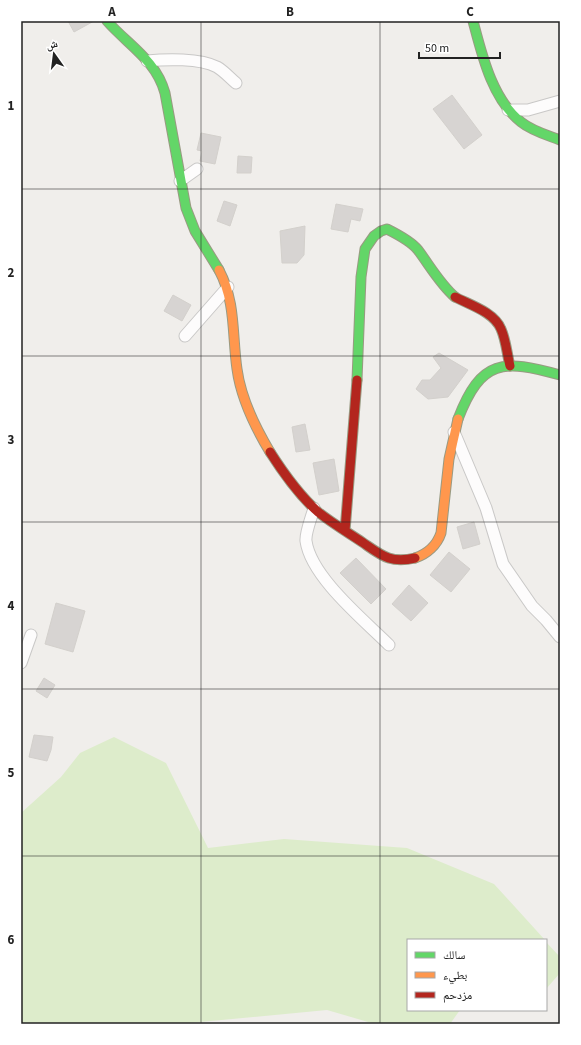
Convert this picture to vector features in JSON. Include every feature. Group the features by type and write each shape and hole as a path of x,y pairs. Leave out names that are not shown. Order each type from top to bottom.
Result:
{"street":[{"path":"107,21 120,36 147,61 156,73 165,93 180,181 187,212 192,226 216,262 228,287 232,303 234,347 240,389 256,426 279,466 299,494 314,508 385,558 409,560 423,555 438,542 442,525 448,469 454,432 466,399 479,379 492,369 510,366 528,366 560,375"},
{"path":"473,21 480,49 494,85 508,110 521,123 560,140"},
{"path":"147,61 170,59 204,63 218,67 236,83"},
{"path":"508,110 528,110 560,101"},
{"path":"180,181 197,169"},
{"path":"345,531 356,403 361,276 365,248 374,236 387,229 396,233 417,249 435,276 454,297 486,312 494,319 501,328 510,366"},
{"path":"185,336 228,287"},
{"path":"454,432 486,508 504,564 532,606 560,637"},
{"path":"314,508 306,540 310,555 329,586 389,645"},
{"path":"21,663 31,635"}],"green space":[{"path":"114,737 166,763 208,848 284,839 407,848 494,884 544,939 407,939 407,1011 459,1011 450,1024 375,1024 327,1010 179,1024 21,1024 21,813 61,777 80,753"},
{"path":"547,943 560,957 560,973 547,988"}],"building":[{"path":"68,21 94,21 74,32"},
{"path":"452,95 482,135 464,149 433,109"},
{"path":"201,133 221,137 215,164 200,161 202,151 197,150"},
{"path":"238,156 252,157 251,173 237,173"},
{"path":"224,201 237,205 230,226 217,221"},
{"path":"336,204 363,209 360,221 351,219 348,232 331,229"},
{"path":"305,226 304,255 297,263 282,263 280,231"},
{"path":"173,295 191,305 182,321 164,311"},
{"path":"439,353 468,370 448,397 428,399 416,389 422,380 430,380 441,368 433,357"},
{"path":"305,424 310,450 296,452 292,427"},
{"path":"334,459 339,491 319,495 313,463"},
{"path":"474,522 480,544 463,549 457,527"},
{"path":"449,552 470,569 451,592 430,575"},
{"path":"356,558 386,589 371,604 340,573"},
{"path":"409,585 428,603 411,621 392,604"},
{"path":"56,603 85,611 73,652 45,644"},
{"path":"44,678 55,685 47,698 36,691"},
{"path":"34,735 53,737 51,750 47,761 29,757"}],"traffic: fast":[{"path":"107,21 148,62 161,81 165,93 186,208 195,231 219,270"},
{"path":"473,21 484,62 495,89 511,112 521,122 530,128 560,140"},
{"path":"357,380 361,277 365,249 374,236 387,229 408,241 418,250 440,281 455,297"},
{"path":"458,419 467,399 476,385 485,374 496,368 509,366 523,367 560,375"}],"traffic: slow":[{"path":"219,270 231,306 235,356 245,402 254,423 270,452"},
{"path":"415,558 424,554 431,548 441,533 449,459 458,419"}],"traffic: jam":[{"path":"455,297 481,310 498,323 504,338 510,366"},
{"path":"345,531 357,380"},
{"path":"270,452 298,491 323,516 386,557 399,560 415,558"}]}
